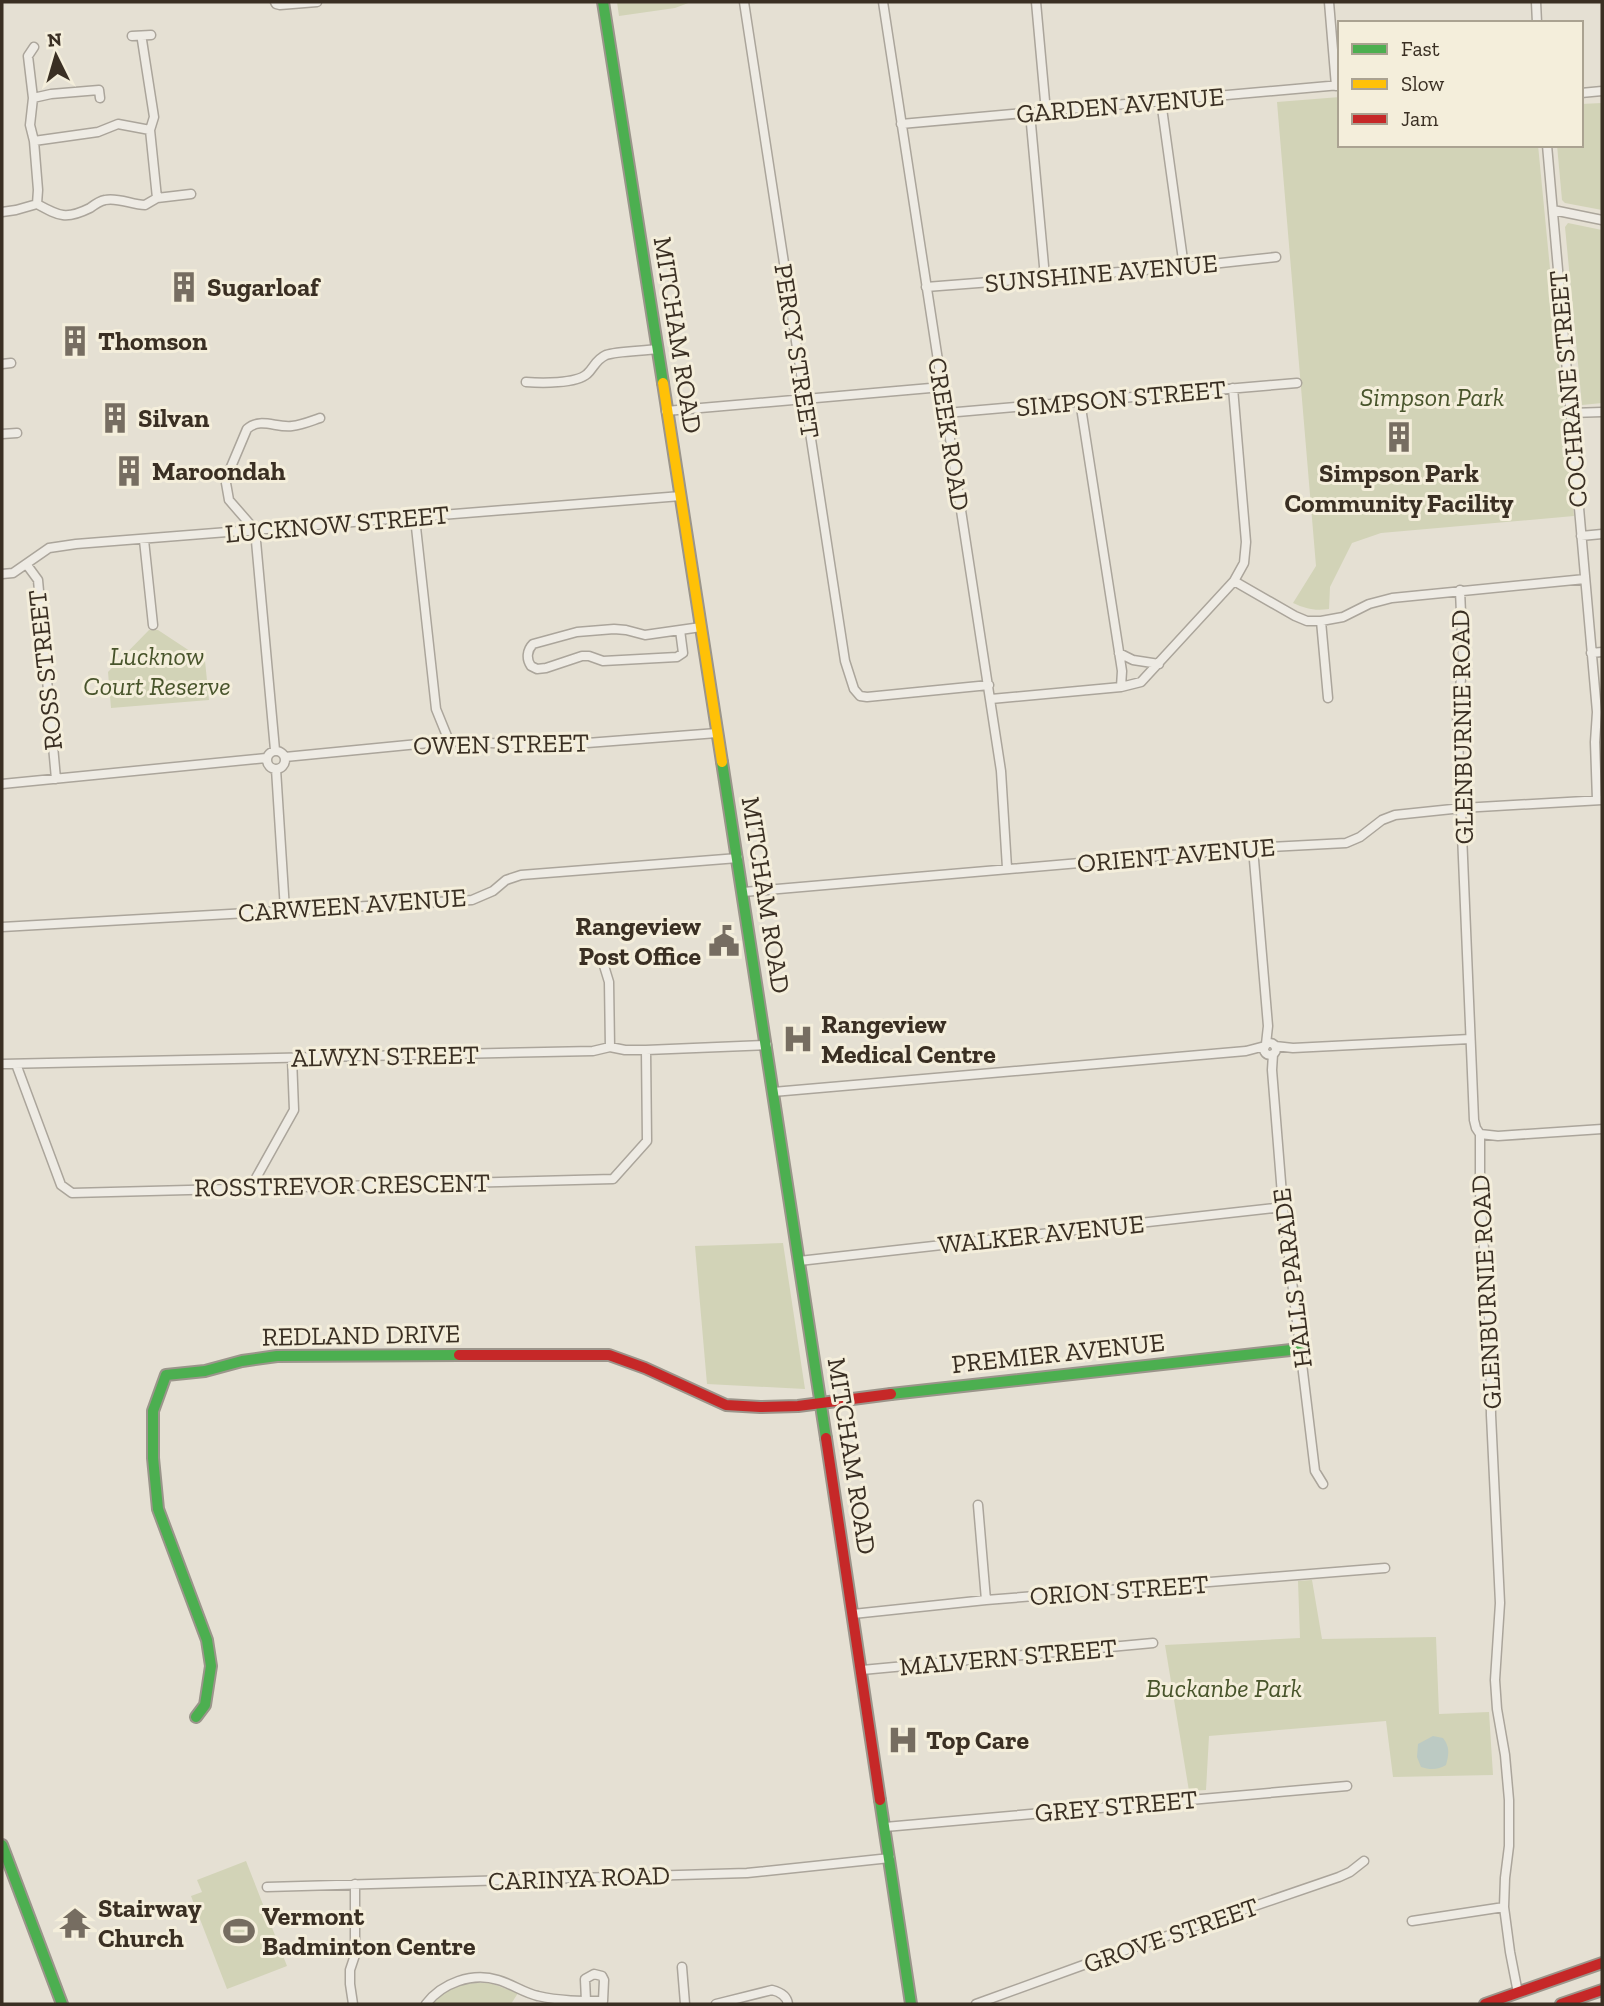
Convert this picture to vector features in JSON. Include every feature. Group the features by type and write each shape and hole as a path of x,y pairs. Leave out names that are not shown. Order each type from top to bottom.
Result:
{"main road":[{"name":"MITCHAM ROAD","path":"603,2 767,1045 911,2004"},
{"name":"PREMIER AVENUE","path":"821,1402 1300,1349"},
{"name":"REDLAND DRIVE","path":"197,1717 205,1705 211,1666 207,1640 158,1509 153,1458 153,1411 166,1375 205,1371 242,1361 277,1356 609,1355 645,1368 726,1405 785,1406 821,1402"},
{"path":"2,1845 62,2004"},
{"path":"1485,2004 1602,1963"},
{"path":"1561,2004 1602,1990"}],"street":[{"path":"275,2 280,5 317,2"},
{"name":"PERCY STREET","path":"744,2 845,661 854,689 860,696 867,697 989,685"},
{"name":"CREEK ROAD","path":"883,2 989,685 1001,771 1007,868"},
{"path":"1036,2 1046,112"},
{"path":"1329,2 1338,85"},
{"path":"1535,2 1537,21"},
{"path":"142,40 154,117 150,130 157,198"},
{"path":"34,47 28,56 33,98 30,125 34,141 37,204"},
{"name":"GARDEN AVENUE","path":"901,124 1338,85"},
{"path":"33,98 99,90 100,98"},
{"path":"1583,93 1602,91"},
{"path":"1161,100 1184,267"},
{"path":"1030,113 1045,277"},
{"path":"34,141 98,132 118,124 150,130"},
{"name":"COCHRANE STREET","path":"1547,147 1597,712 1595,742 1600,800"},
{"path":"2,212 37,204 66,216 74,215 104,200 145,205 157,198 191,194"},
{"path":"1553,210 1602,220"},
{"name":"SUNSHINE AVENUE","path":"926,287 1184,267 1276,257"},
{"path":"526,382 576,379 586,375 593,364 607,355 657,349"},
{"name":"SIMPSON STREET","path":"946,413 1297,383"},
{"path":"666,411 942,387"},
{"path":"991,699 1121,687 1141,682 1234,581 1244,563 1246,542 1233,388"},
{"path":"1080,401 1122,671 1121,687"},
{"path":"1571,413 1602,412"},
{"path":"275,750 255,530 229,500 226,483 247,429 253,424 260,422 284,427 301,425 320,418"},
{"path":"2,434 17,432"},
{"name":"LUCKNOW STREET","path":"2,574 13,573 49,548 76,544 681,496"},
{"path":"415,517 436,709 449,741"},
{"path":"1581,536 1602,534"},
{"path":"144,540 153,625"},
{"name":"ROSS STREET","path":"27,565 38,580 56,779"},
{"path":"1234,581 1295,616 1307,621 1321,621 1343,617 1369,604 1392,598 1585,579"},
{"name":"GLENBURNIE ROAD","path":"1460,590 1463,661 1457,715 1474,1120 1480,1135 1480,1193 1490,1334 1500,1603 1495,1680 1509,1800 1509,1846 1504,1908 1518,1993"},
{"path":"1321,621 1328,698"},
{"path":"680,630 683,650 677,657 604,661 582,656 537,669 531,666 528,659 528,651 533,644 576,632 614,629 645,635 680,630 701,627"},
{"path":"1591,653 1602,652"},
{"path":"1119,653 1133,660 1159,664"},
{"name":"OWEN STREET","path":"285,757 449,741 548,746 717,733"},
{"path":"275,750 285,757 282,766 276,769 268,765 266,758 275,750"},
{"path":"2,784 266,758"},
{"path":"276,769 285,910"},
{"name":"ORIENT AVENUE","path":"743,892 1253,848 1346,843 1360,837 1382,820 1395,815 1600,800"},
{"name":"HALLS PARADE","path":"1253,848 1283,1207 1315,1471 1323,1484"},
{"name":"CARWEEN AVENUE","path":"2,927 472,900 493,891 506,880 521,875 738,858"},
{"path":"601,956 609,982 610,1047"},
{"path":"774,1092 1270,1049 1470,1039"},
{"name":"ALWYN STREET","path":"2,1064 767,1045"},
{"name":"ROSSTREVOR CRESCENT","path":"16,1064 61,1185 72,1193 613,1179 647,1141 646,1050"},
{"path":"251,1187 294,1110 292,1058"},
{"path":"1480,1135 1602,1129"},
{"name":"WALKER AVENUE","path":"799,1261 1283,1207"},
{"path":"978,1505 986,1600"},
{"name":"ORION STREET","path":"853,1614 986,1600 1385,1568"},
{"name":"MALVERN STREET","path":"862,1670 1153,1643"},
{"name":"GREY STREET","path":"885,1827 1347,1786"},
{"name":"CARINYA ROAD","path":"267,1887 747,1873 890,1858"},
{"name":"GROVE STREET","path":"976,2004 1339,1877 1364,1861"},
{"path":"353,2004 350,1970 355,1955 355,1884"},
{"path":"1412,1921 1504,1908"},
{"path":"682,1967 685,2004"},
{"path":"426,2003 449,1984 487,1977 550,1999 586,2001"},
{"path":"716,2004 772,1990 780,1992 788,2000 788,2004"}],"green space":[{"path":"617,2 691,2 675,8 619,16"},
{"name":"Simpson Park","path":"1338,97 1338,147 1538,147 1574,516 1381,533 1352,543 1330,587 1329,609 1315,610 1293,603 1316,566 1277,102"},
{"path":"1602,103 1602,210 1565,203 1562,200 1557,147 1583,147 1583,104"},
{"path":"1568,223 1602,230 1602,403 1582,405 1565,227"},
{"name":"Lucknow Court Reserve","path":"149,630 158,630 205,661 209,700 111,708 108,672"},
{"path":"783,1243 805,1389 707,1384 695,1246"},
{"name":"Buckanbe Park","path":"1312,1580 1322,1639 1436,1637 1439,1714 1489,1712 1493,1775 1393,1777 1386,1721 1209,1736 1206,1790 1189,1791 1165,1645 1300,1638 1298,1581"},
{"name":"Vermont Badminton Centre","path":"246,1861 287,1966 227,1989 191,1896 202,1892 197,1880"},
{"path":"490,1983 518,1993 511,2004 433,2004 444,1991 458,1985"}],"shaded area":[{"path":"1433,1736 1443,1738 1448,1754 1446,1765 1428,1769 1421,1767 1417,1757 1418,1744"}],"traffic: fast":[{"path":"603,2 663,383"},
{"path":"722,762 826,1438"},
{"path":"891,1394 1300,1349"},
{"path":"196,1717 205,1705 211,1666 207,1640 158,1509 153,1458 153,1411 166,1375 205,1371 242,1361 277,1356 459,1355"},
{"path":"880,1800 911,2004"},
{"path":"2,1845 62,2004"}],"traffic: slow":[{"path":"663,383 722,762"}],"traffic: jam":[{"path":"459,1355 609,1355 645,1368 726,1405 798,1406 891,1394"},
{"path":"826,1438 880,1800"},
{"path":"1485,2004 1602,1963"},
{"path":"1561,2004 1602,1990"}],"place":[{"name":"Sugarloaf","path":"184,287"},
{"name":"Thomson","path":"75,341"},
{"name":"Silvan","path":"115,418"},
{"name":"Simpson Park Community Facility","path":"1399,437"},
{"name":"Maroondah","path":"129,471"},
{"name":"Rangeview Post Office","path":"724,941"},
{"name":"Rangeview Medical Centre","path":"798,1039"},
{"name":"Top Care","path":"903,1740"},
{"name":"Stairway Church","path":"75,1923"},
{"name":"Vermont Badminton Centre","path":"239,1931"}]}
